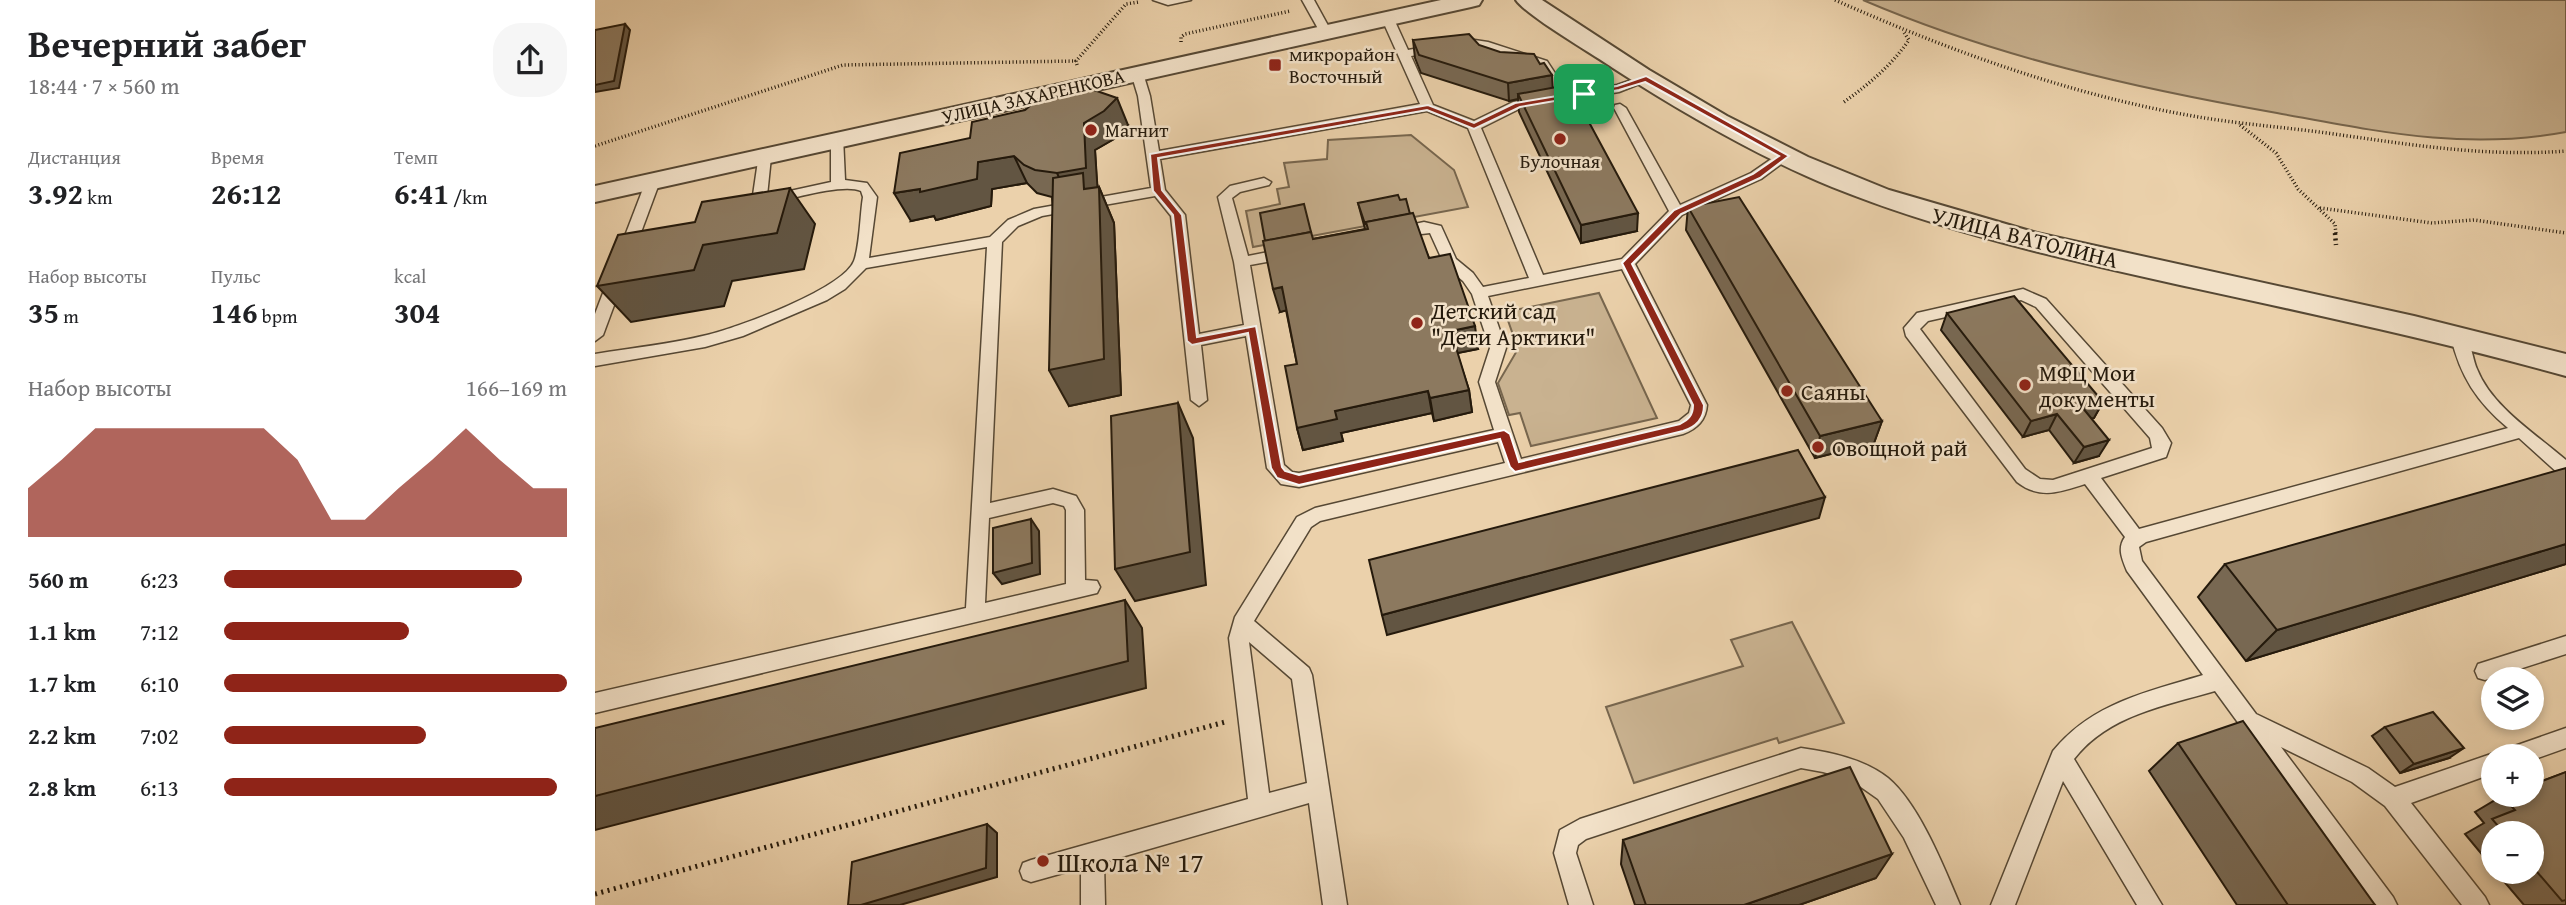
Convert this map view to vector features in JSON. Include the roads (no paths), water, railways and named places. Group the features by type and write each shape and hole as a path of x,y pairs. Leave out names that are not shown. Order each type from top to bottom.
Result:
{"street":[{"name":"УЛИЦА ЗАХАРЕНКОВА","path":"595,194 1471,0"},
{"name":"УЛИЦА ВАТОЛИНА","path":"1527,0 1646,79 1785,156 1884,197 1998,233 2459,337 2566,365"}],"lane":[{"path":"1159,0 1185,0"},
{"path":"1308,0 1325,31"},
{"path":"1387,17 1428,107"},
{"path":"1404,54 1468,43 1484,45 1543,64 1565,97"},
{"path":"1137,73 1144,96 1158,191 1178,215 1199,400"},
{"path":"1474,126 1518,105 1619,88 1646,79"},
{"path":"1153,156 1428,107 1474,126 1538,281"},
{"path":"1620,108 1677,212"},
{"path":"838,140 838,185"},
{"path":"764,156 759,202 838,185 854,184 868,190 870,197 861,264"},
{"path":"1479,293 1627,263 1677,212 1756,176 1785,156"},
{"path":"595,335 653,181"},
{"path":"1264,183 1235,189 1225,197 1242,262 1276,468 1287,479 1299,480 1504,434"},
{"path":"595,360 705,341 737,332 822,296 840,285 861,264 995,241 1013,223 1039,212 1158,191"},
{"path":"1385,234 1423,227 1436,229 1450,262 1468,277 1479,293 1498,348 1487,382 1515,467"},
{"path":"975,614 995,241"},
{"path":"1242,262 1307,249"},
{"path":"1260,807 1239,638 1242,623 1304,522 1315,515 1683,427 1692,422 1699,413 1699,405 1627,263"},
{"path":"595,288 614,284"},
{"path":"2023,294 2041,303 2162,443 2160,453 2089,476 2041,488 2028,483 1914,336 1912,328 1916,322 2013,295 2023,294"},
{"path":"1192,341 1252,329"},
{"path":"2459,337 2465,365 2484,398 2566,470"},
{"path":"2385,905 2134,565 2130,544 2136,538 2522,431"},
{"path":"2089,476 2136,538"},
{"path":"595,703 1083,588 1075,510 1070,501 1053,496 980,513"},
{"path":"1242,623 1301,675 1335,905"},
{"path":"2497,667 2566,645"},
{"path":"2003,905 2061,758 2082,733 2118,712 2219,680"},
{"path":"2249,720 2360,775 2393,798 2477,905"},
{"path":"2544,746 2566,738"},
{"path":"1581,905 1565,853 1568,838 1580,830 1801,758 1824,761 1872,779 1885,790 1900,810 1948,905"},
{"path":"2061,758 2150,905"},
{"path":"2393,798 2481,768"},
{"path":"1031,871 1318,790"},
{"path":"1092,854 1093,905"}],"place":[{"name":"микрорайон Восточный","path":"1275,65"},
{"name":"Магнит","path":"1091,130"},
{"name":"Булочная","path":"1560,139"},
{"name":"Детский сад \"Дети Арктики\"","path":"1417,323"},
{"name":"МФЦ Мои документы","path":"2025,385"},
{"name":"Саяны","path":"1787,391"},
{"name":"Овощной рай","path":"1818,447"},
{"name":"Школа № 17","path":"1043,861"}]}
